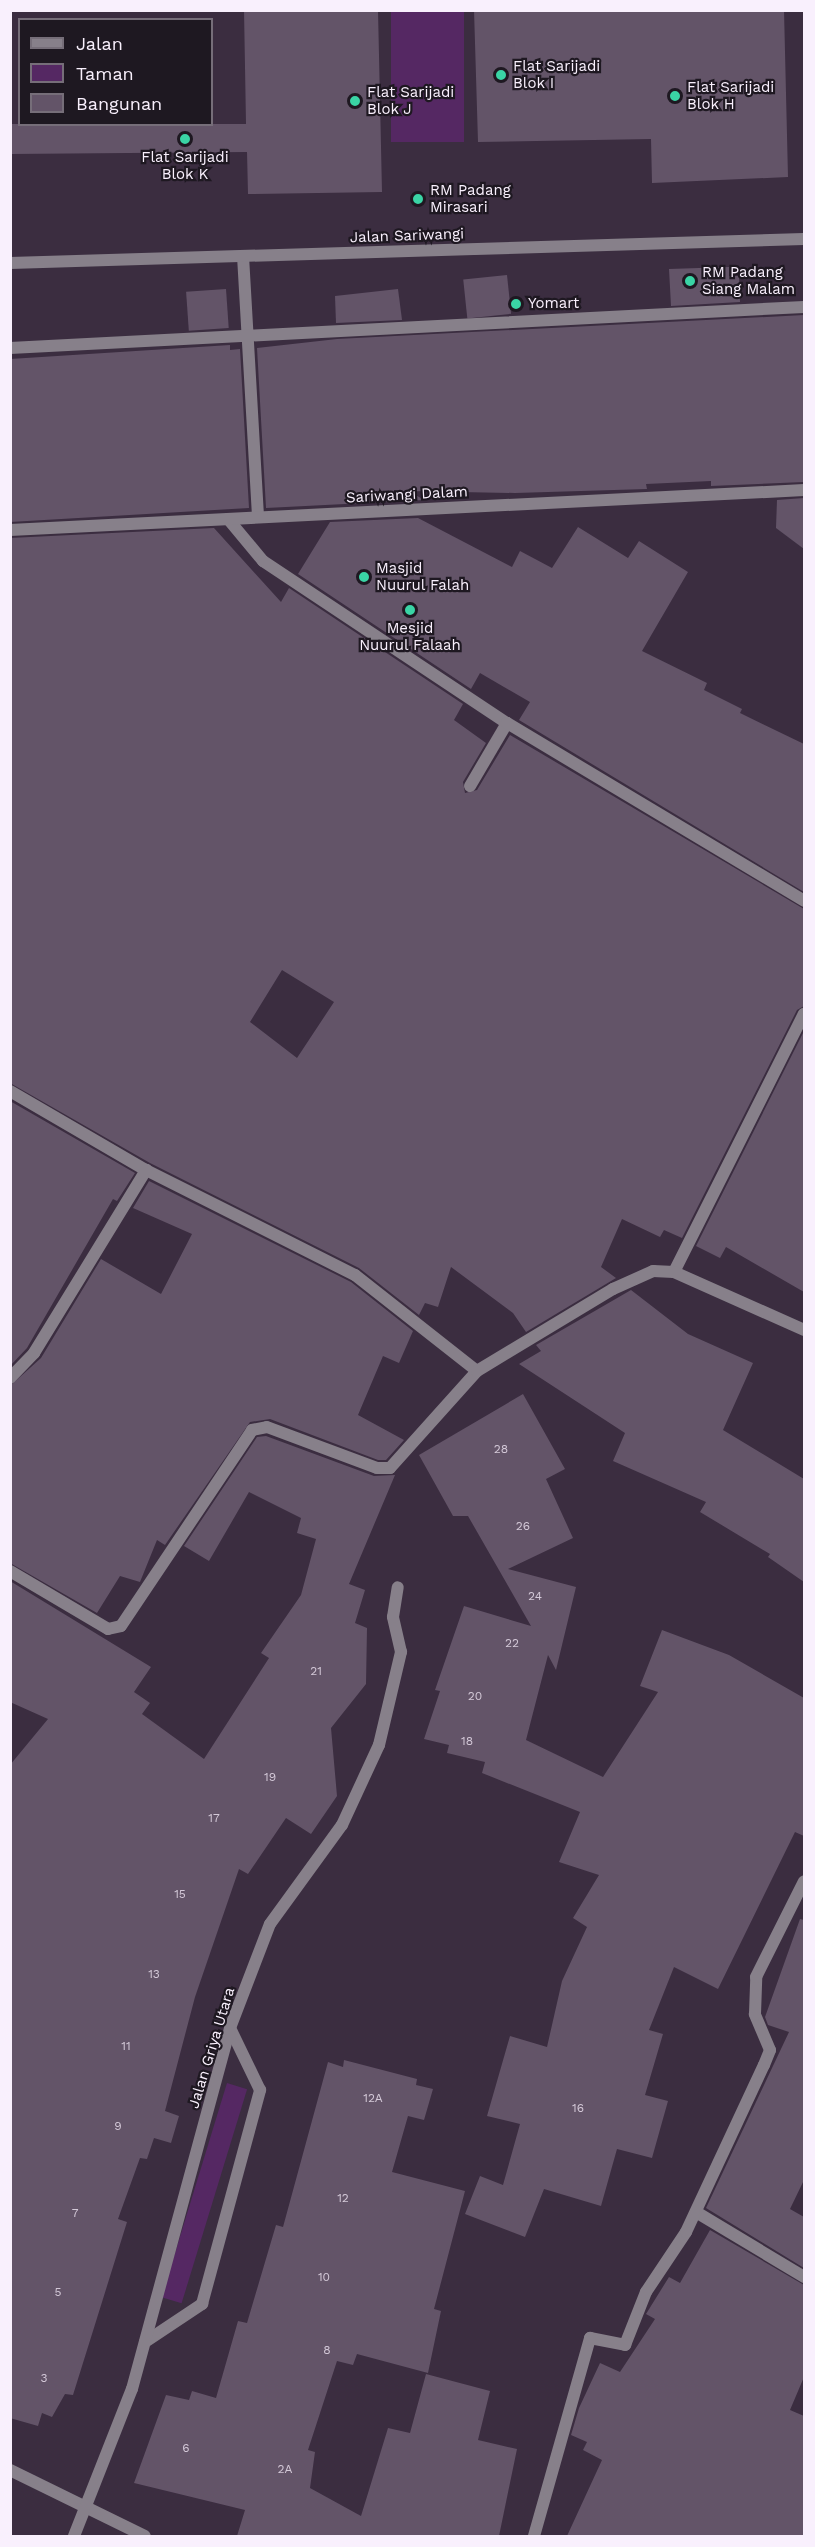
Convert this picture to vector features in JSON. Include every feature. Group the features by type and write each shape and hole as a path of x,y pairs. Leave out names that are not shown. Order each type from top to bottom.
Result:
{"street":[{"name":"Jalan Sariwangi","path":"10,263 804,239"},
{"path":"243,256 258,517"},
{"path":"10,348 804,307"},
{"name":"Sariwangi Dalam","path":"10,530 804,490"},
{"path":"228,519 263,561 507,723 804,901"},
{"path":"470,786 507,723"},
{"path":"674,1272 804,1014"},
{"path":"10,1091 146,1170 355,1275 477,1371"},
{"path":"10,1378 34,1353 146,1170"},
{"path":"10,1571 114,1630 121,1626 252,1430 267,1427 377,1468 390,1468 477,1371 614,1289 653,1271 674,1272 804,1330"},
{"name":"Jalan Griya Utara","path":"74,2536 132,2389 230,2028 270,1924 342,1825 379,1744 401,1652 393,1617 398,1587"},
{"path":"534,2536 590,2338 625,2345 646,2292 696,2212 770,2050 755,2014 756,1977 804,1881"},
{"path":"145,2342 202,2304 260,2090 230,2028"},
{"path":"696,2212 804,2277"},
{"path":"10,2470 83,2510 145,2536"}],"green space":[{"path":"391,11 464,11 464,142 391,142"},
{"path":"227,2083 247,2089 182,2303 162,2297"}],"building":[{"path":"244,10 378,10 382,192 248,194 247,152 10,154 10,124 18,124 18,126 213,126 213,124 246,124"},
{"path":"474,10 784,10 788,177 652,183 651,139 478,142"},
{"path":"729,267 729,276 739,276 740,302 671,306 669,269"},
{"path":"507,275 511,314 467,318 463,280"},
{"path":"226,289 229,328 189,331 186,292"},
{"path":"398,289 402,320 336,323 335,296"},
{"path":"804,315 804,482 711,486 711,481 646,484 647,489 515,493 409,491 424,500 266,508 257,348 337,339"},
{"path":"230,345 230,350 240,349 249,508 10,522 10,359"},
{"path":"804,498 804,549 776,528 777,500"},
{"path":"418,518 512,567 520,551 552,568 578,527 628,558 639,541 688,572 642,651 707,683 704,690 742,709 740,713 804,744 804,892 519,720 530,702 480,673 471,689 298,574 330,522"},
{"path":"214,528 281,602 289,588 463,704 454,720 486,743 463,782 465,793 477,790 510,735 804,909 804,1006 797,1010 682,1238 664,1230 660,1237 622,1219 601,1267 616,1278 526,1332 513,1313 451,1267 438,1307 425,1303 419,1315 359,1268 150,1163 10,1083 10,538","holes":["282,970 334,1002 297,1058 250,1022"]},
{"path":"804,1031 804,1292 726,1247 720,1258 696,1246"},
{"path":"10,1101 135,1173 117,1201 113,1199 27,1348 10,1366"},
{"path":"149,1181 351,1282 413,1331 399,1363 383,1356 358,1415 404,1440 386,1460 378,1460 270,1419 250,1422 165,1545 157,1540 140,1582 120,1576 97,1613 10,1563 10,1386 41,1358 101,1259 161,1294 192,1234 133,1208"},
{"path":"631,1290 688,1334 753,1363 723,1430 804,1479 804,1582 768,1557 770,1554 700,1512 706,1502 613,1461 625,1433 519,1364 541,1351 536,1345"},
{"path":"523,1394 565,1469 546,1479 573,1538 508,1569 576,1587 556,1670 548,1655 526,1740 603,1777 658,1692 640,1686 662,1630 729,1655 804,1698 804,1836 795,1832 718,1989 674,1967 649,2030 663,2034 645,2095 668,2101 652,2158 617,2149 601,2206 544,2189 525,2237 465,2214 480,2176 503,2185 520,2124 487,2116 510,2036 547,2047 562,1981 587,1927 573,1918 599,1875 559,1862 580,1812 482,1773 485,1762 447,1753 449,1745 424,1739 440,1691 435,1690 464,1606 531,1626 468,1516 453,1516 419,1455"},
{"path":"266,1436 374,1476 395,1475 349,1584 365,1590 355,1623 367,1628 366,1684 331,1728 337,1796 311,1834 286,1818 248,1874 239,1869 195,1997 165,2111 179,2116 171,2143 154,2138 147,2159 140,2158 118,2219 127,2222 73,2395 65,2394 52,2417 42,2413 38,2426 10,2418 10,1765 48,1719 10,1702 10,1581 151,1667 134,1692 150,1703 142,1714 204,1759 269,1658 261,1653 301,1595 316,1539 297,1533 301,1518 249,1492 209,1561 184,1546 257,1437"},
{"path":"800,1919 804,1920 804,2180 790,2209 804,2217 804,2268 706,2208 789,2032 768,2025 765,2017"},
{"path":"344,2060 417,2079 416,2085 433,2089 424,2120 408,2116 392,2172 465,2191 434,2309 441,2311 428,2373 357,2354 353,2365 337,2361 308,2450 315,2452 310,2488 361,2516 388,2428 410,2433 426,2374 490,2391 478,2440 517,2449 499,2536 237,2536 245,2510 134,2483 166,2395 189,2400 192,2391 216,2398 238,2321 247,2323 276,2225 283,2227 328,2062 343,2067"},
{"path":"710,2230 804,2285 804,2377 790,2410 804,2416 804,2536 567,2536 602,2460 583,2450 587,2442 571,2435 579,2408 600,2363 620,2372 655,2319 646,2314 669,2277 680,2283"}],"place":[{"name":"Flat Sarijadi Blok I","path":"501,75"},
{"name":"Flat Sarijadi Blok H","path":"675,96"},
{"name":"Flat Sarijadi Blok J","path":"355,101"},
{"name":"Flat Sarijadi Blok K","path":"185,139"},
{"name":"RM Padang Mirasari","path":"418,199"},
{"name":"RM Padang Siang Malam","path":"690,281"},
{"name":"Yomart","path":"516,304"},
{"name":"Masjid Nuurul Falah","path":"364,577"},
{"name":"Mesjid Nuurul Falaah","path":"410,610"}]}
